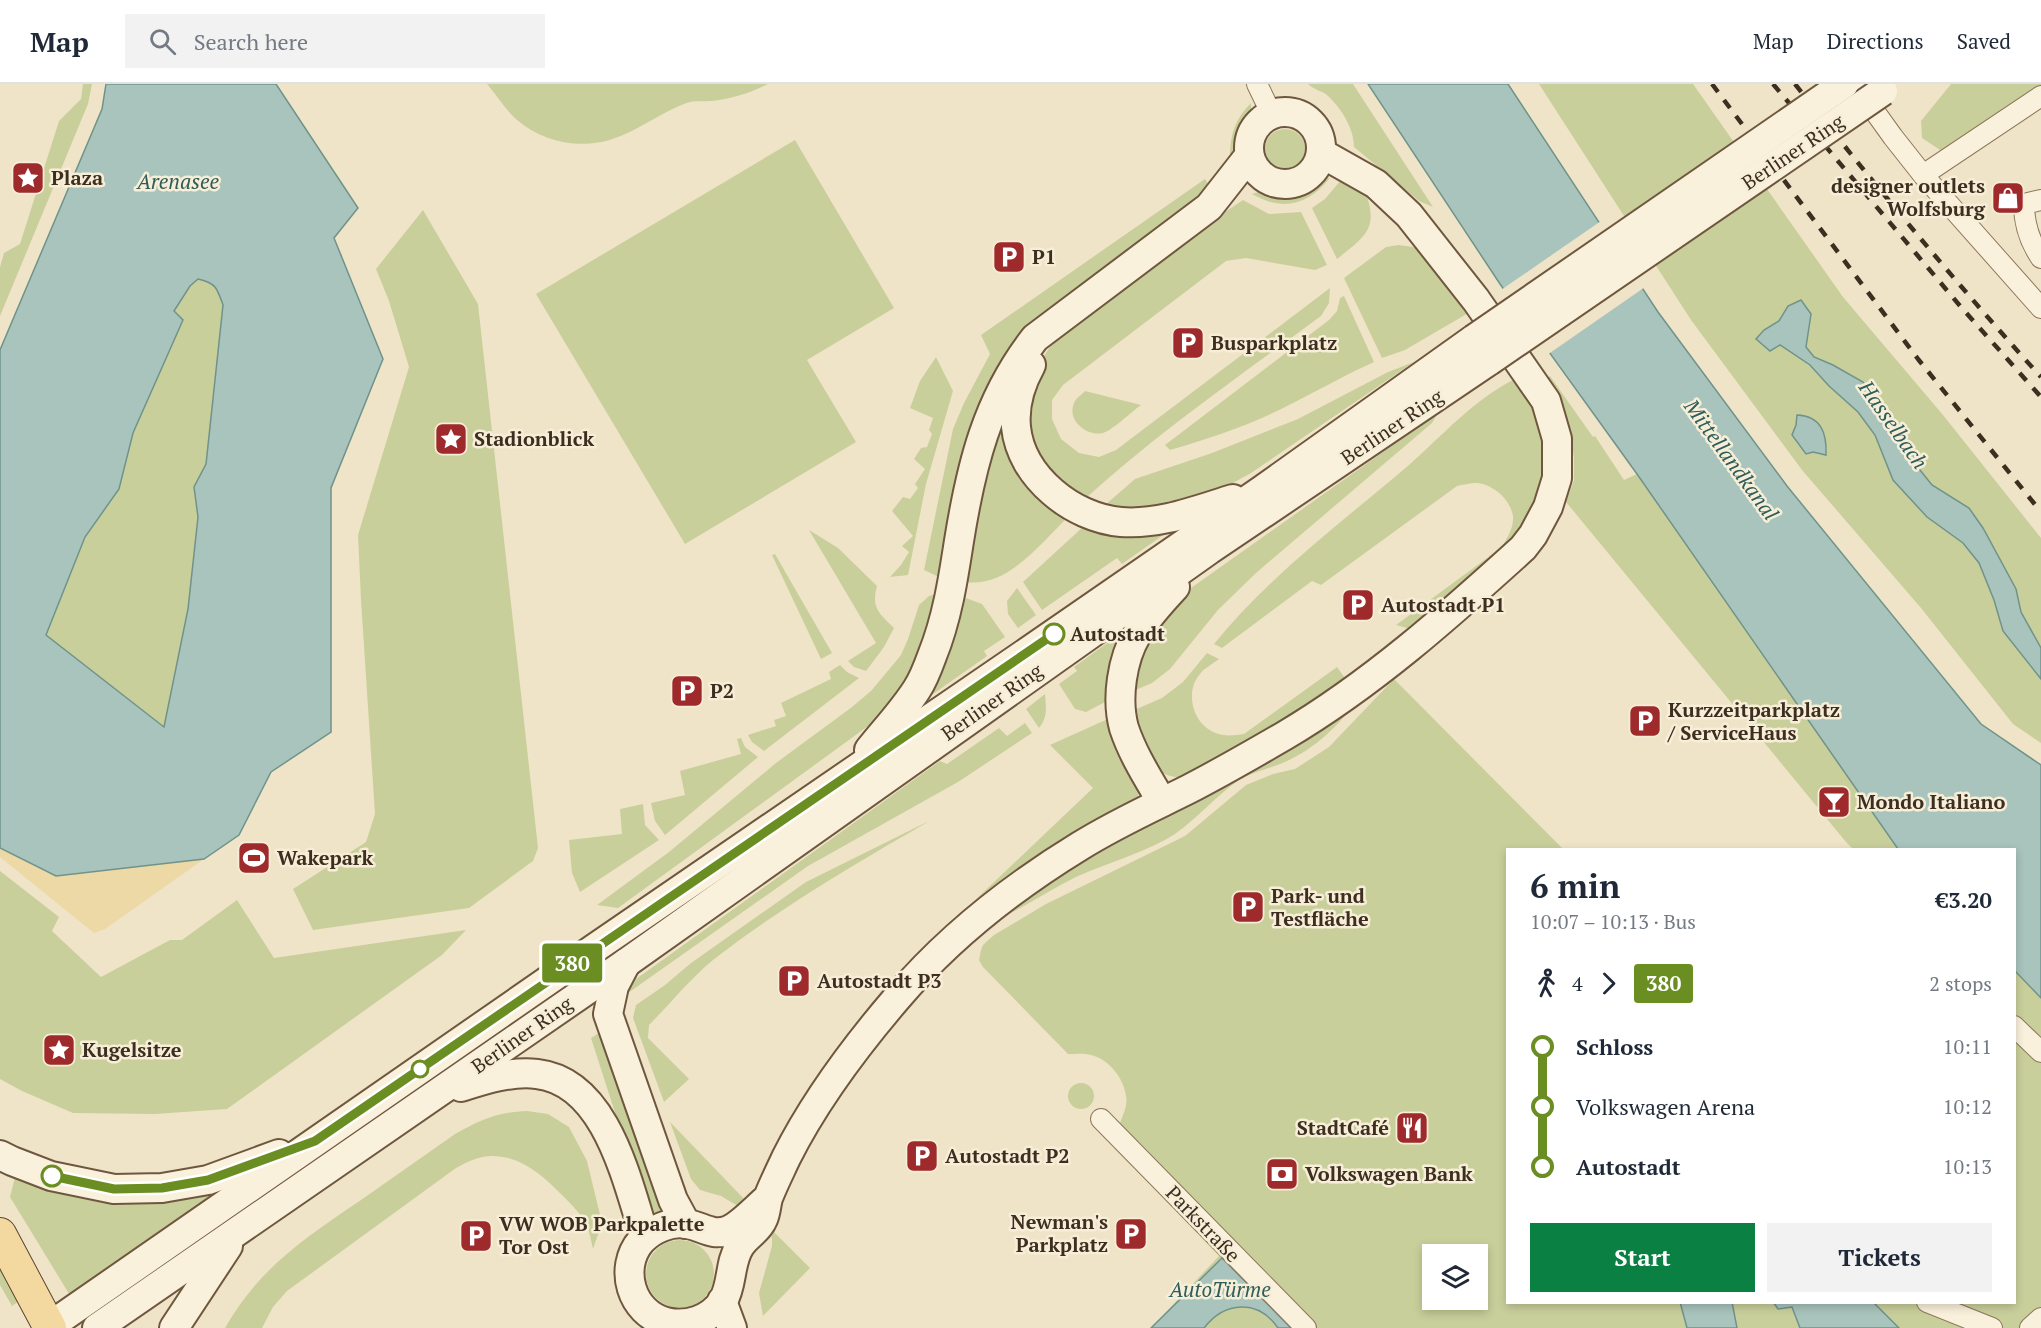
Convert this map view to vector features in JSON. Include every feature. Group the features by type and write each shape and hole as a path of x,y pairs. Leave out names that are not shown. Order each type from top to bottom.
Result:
{"main road":[{"name":"Berliner Ring","path":"96,1328 626,963 1209,550 1844,84"},
{"name":"Berliner Ring","path":"48,1327 1262,490 1888,87"},
{"path":"1290,112 1305,118 1315,127 1321,153 1318,163 1301,181 1283,184 1269,180 1258,172 1249,156 1249,143 1252,132 1271,113 1290,112"},
{"path":"768,1198 727,1230 664,1225 645,1237 635,1250 629,1265 631,1287 640,1306 657,1319 678,1326 695,1322 711,1314 723,1301 729,1286 730,1269 740,1246 763,1221 768,1198 787,1158 836,1078 871,1028 927,966 970,925 1079,846 1232,766 1322,712 1391,662 1442,620 1528,541 1548,507 1557,478 1557,439 1546,401 1476,300 1409,215 1376,184 1321,153"},
{"path":"1209,207 1249,156"},
{"path":"850,773 917,689 932,656 952,588 970,482 986,425 1003,387 1021,356 1035,338 1209,207 1269,180"},
{"path":"1077,307 1042,345 1018,396 1016,427 1020,441 1032,468 1047,487 1085,513 1121,522 1152,521 1181,515 1262,490"},
{"path":"1162,802 1138,761 1124,727 1121,715 1122,682 1128,655 1137,633 1162,600 1209,550"},
{"path":"626,963 614,986 608,1014 673,1200 697,1228 723,1248 730,1269"},
{"path":"434,1096 490,1077 518,1073 539,1074 573,1089 594,1109 608,1131 645,1237"},
{"path":"0,1155 51,1176 114,1189 162,1188 208,1180 315,1141"},
{"path":"174,1328 237,1232"},
{"path":"0,1234 48,1327"},
{"path":"723,1301 732,1328"}],"street":[{"path":"1257,84 1271,113"},
{"path":"1855,84 1923,175 2041,308"},
{"path":"1923,175 2041,96"},
{"path":"2041,200 2024,204 2024,213 2026,227 2041,258"},
{"path":"2016,1028 2041,1052"},
{"name":"Parkstraße","path":"1101,1119 1306,1328"},
{"path":"1932,1304 1984,1325"},
{"path":"1962,1304 1984,1325"},
{"path":"2030,1328 2041,1318"}],"green space":[{"path":"83,84 92,84 88,104 0,316 0,267 4,253 20,244 59,121 81,99"},
{"path":"487,84 768,84 733,97 687,103 623,135 596,143 581,144 553,140 527,128 512,115"},
{"path":"1308,84 1353,84 1433,207 1419,201 1354,147 1349,126 1338,107 1326,94"},
{"path":"1539,84 1693,84 1843,297 1943,415 2041,538 2041,743 2013,724 1921,608 1802,470 1691,320"},
{"path":"1951,84 2041,84 2041,93 1946,154 1922,138 1921,121"},
{"path":"1251,103 1251,122 1243,138 1242,146 1230,157 1234,128"},
{"path":"1285,129 1299,135 1305,149 1299,163 1285,169 1271,163 1265,149 1271,135"},
{"path":"795,140 894,308 807,360 856,442 685,544 536,294"},
{"path":"1330,178 1313,194 1294,203 1274,203 1252,194 1299,189"},
{"path":"1205,179 1211,188 1028,331 941,578 924,570 953,429 990,354 981,335"},
{"path":"1341,180 1364,189 1371,213 1370,222 1363,237 1337,259 1312,208 1325,199"},
{"path":"1243,200 1269,214 1301,212 1327,265 1315,270 1246,258 1226,261 1063,385 1052,400 1052,419 1061,439 1079,453 1099,457 1116,450 1330,288 1329,303 1321,316 1171,427 1086,498 1061,486 1033,448 1029,424 1035,369 1050,347 1089,309 1177,244"},
{"path":"423,210 478,304 538,848 533,861 469,908 313,930 293,889 366,842 375,814 358,535 409,367 389,301 376,269"},
{"path":"1399,245 1413,247 1427,254 1470,312 1405,350 1382,358 1344,278 1386,247"},
{"path":"198,279 215,288 223,305 206,464 194,487 198,517 188,609 165,727 46,635 85,537 119,489 133,433 182,320 174,312 190,286"},
{"path":"1344,296 1374,362 1247,424 1170,450 1165,445 1329,320 1337,311 1340,298"},
{"path":"936,357 953,391 926,484 908,575 890,577 909,552 902,546 913,536 892,511 903,497 910,499 918,488 915,484 925,469 914,459 921,448 927,447 932,434 929,430 933,418 910,408 920,381"},
{"path":"1414,362 1251,473 1222,489 1185,504 1124,511 1104,506 1135,479 1212,453 1298,419 1388,372"},
{"path":"1550,376 1593,437 1595,436 1624,480 1637,474 1897,848 1852,848 1846,842 1566,502 1574,480 1571,438 1564,407 1547,379"},
{"path":"1515,379 1534,407 1545,444 1546,474 1538,502 1516,541 1414,630 1396,625 1502,547 1510,533 1513,516 1508,504 1500,494 1482,484 1457,486 1321,585 1312,581 1222,648 1214,644 1235,619 1307,550 1409,465 1472,408"},
{"path":"1085,391 1141,405 1117,425 1097,434 1079,425 1073,414 1075,401"},
{"path":"1005,402 1067,518 1033,552 1008,572 980,582 965,582 981,484"},
{"path":"1438,413 1432,423 1256,573 1218,610 1170,669 1152,683 1131,692 1145,646 1171,607 1191,588"},
{"path":"1084,526 1166,533 1122,564 1117,558 1042,610 1023,582"},
{"path":"809,530 838,548 877,586 875,600 878,610 894,628 884,647 866,671 854,667 848,661 876,643"},
{"path":"775,554 832,653 821,659 772,555"},
{"path":"1017,588 1036,615 1018,628 1008,614 1007,601"},
{"path":"938,593 920,664 886,713 618,908 597,905 669,852 776,763 871,691 901,655 919,605 929,596"},
{"path":"963,597 982,604 1005,637 984,651 987,656 926,699"},
{"path":"1121,633 1124,638 1107,701 1086,712 1075,709 1059,684 1077,671 1074,667"},
{"path":"1207,653 1219,659 1204,670 1195,681 1193,707 1208,729 1223,735 1244,734 1337,667 1347,681 1278,725 1186,778 1172,776 1153,766 1147,757 1132,711 1162,698 1183,682"},
{"path":"840,665 847,672 859,678 764,751 752,742 748,735 776,726 774,720 786,716 781,703 831,679 829,672"},
{"path":"1394,679 1562,848 1506,848 1506,1304 2016,1304 2016,1035 2041,1061 2041,1328 1151,1328 1219,1256 1100,1132 1120,1123 1126,1106 1125,1090 1119,1077 1098,1057 1068,1054 983,967 979,960 981,950 994,935 1046,904 1185,836 1246,785 1273,774 1295,769 1329,747"},
{"path":"1045,694 1045,716 1039,728 1026,709"},
{"path":"1359,697 1344,717 1317,743 1285,762 1239,780 1193,820 1165,840 1076,877 992,921 1041,883"},
{"path":"1110,718 1139,779 1137,801 951,923 1093,788 1050,745"},
{"path":"1025,723 1032,733 958,782 808,866 628,993 636,979 940,761 947,764 999,728 1007,736"},
{"path":"741,738 745,747 758,757 665,835 655,821 651,803 685,795 680,771 741,754 737,739"},
{"path":"643,804 645,825 659,840 580,892 572,873 569,840 622,834 620,809"},
{"path":"931,820 792,904 713,960 696,975 649,1025 648,1038 689,1079 664,1102 633,1018 636,1005 806,882"},
{"path":"0,871 59,917 52,931 101,977 170,940 182,940 237,900 274,958 466,930 442,955 227,1109 155,1114 73,1113 0,1079"},
{"path":"2016,973 2041,998 2041,1042 2016,1016"},
{"path":"605,1029 666,1213 649,1218 591,1038"},
{"path":"1081,1083 1090,1087 1094,1096 1090,1105 1081,1109 1072,1105 1068,1096 1072,1087"},
{"path":"527,1111 548,1114 569,1127 587,1161 602,1223 593,1249 585,1222 548,1181 513,1159 482,1157 456,1168 287,1291 273,1307 262,1328 225,1328 238,1307 268,1271 302,1241 455,1134 489,1118"},
{"path":"670,1122 747,1202 743,1209 721,1196 700,1190 691,1179"},
{"path":"15,1177 49,1190 113,1202 215,1192 216,1194 71,1297 10,1197"},
{"path":"770,1228 810,1268 763,1316 759,1293 772,1246 772,1238 768,1230"},
{"path":"687,1240 699,1246 708,1255 714,1267 712,1287 704,1298 687,1308 673,1308 656,1298 648,1287 646,1267 656,1250 667,1242"},
{"path":"0,1258 22,1299 12,1306 0,1285"}],"sand":[{"path":"0,848 56,876 204,859 105,929 94,933 0,857"}],"water":[{"name":"Arenasee","path":"106,84 276,84 358,208 334,238 383,359 331,488 331,732 271,772 239,835 204,859 56,876 0,848 0,350 102,109","holes":["198,279 209,282 215,287 223,305 206,464 194,487 198,517 188,609 164,727 46,635 85,537 119,489 133,433 183,320 174,311 190,286"]},
{"name":"Mittellandkanal","path":"1368,84 1508,84 1658,312 1787,486 1981,724 2041,765 2041,998 2016,972 2016,848 1897,848 1637,474 1500,284"},
{"name":"Hasselbach","path":"1801,300 1811,314 1806,347 1814,357 1863,382 1883,406 1911,449 1920,470 1932,485 1969,508 1983,528 2016,589 2021,612 2041,648 2041,679 2003,631 1994,600 1979,563 1963,543 1927,517 1893,480 1875,435 1858,412 1810,365 1780,345 1770,351 1756,339 1764,330 1779,321 1788,306"},
{"path":"1797,415 1812,419 1821,427 1824,433 1826,455 1813,452 1806,454 1792,435"},
{"name":"AutoTürme","path":"1222,1258 1291,1328 1278,1328 1261,1312 1241,1307 1231,1308 1222,1313 1204,1328 1151,1328"},
{"path":"1681,1304 1732,1304 1737,1328 1687,1328"},
{"path":"1774,1304 1875,1304 1899,1328 1800,1328 1792,1307 1778,1309"}],"pier":[{"path":"1601,221 1645,287 1547,355 1501,290"}],"railway":[{"path":"1712,84 1918,359 2041,512"},
{"path":"1773,84 1961,307 2041,397"},
{"path":"1795,84 1915,232 2041,377"}],"bus line":[{"name":"380","path":"52,1176 114,1189 162,1188 208,1180 315,1141 1054,634"}],"place":[{"name":"Plaza","path":"28,178"},
{"name":"designer outlets Wolfsburg","path":"2008,198"},
{"name":"P1","path":"1009,257"},
{"name":"Busparkplatz","path":"1188,343"},
{"name":"Stadionblick","path":"451,439"},
{"name":"Autostadt P1","path":"1358,605"},
{"name":"Autostadt","path":"1054,634"},
{"name":"P2","path":"687,691"},
{"name":"Kurzzeitparkplatz / ServiceHaus","path":"1645,721"},
{"name":"Mondo Italiano","path":"1834,802"},
{"name":"Wakepark","path":"254,858"},
{"name":"Park- und Testfläche","path":"1248,907"},
{"name":"Autostadt P3","path":"794,981"},
{"name":"Kugelsitze","path":"59,1050"},
{"name":"StadtCafé","path":"1412,1128"},
{"name":"Autostadt P2","path":"922,1156"},
{"name":"Volkswagen Bank","path":"1282,1174"},
{"name":"Newman's Parkplatz","path":"1131,1234"},
{"name":"VW WOB Parkpalette Tor Ost","path":"476,1236"}]}
